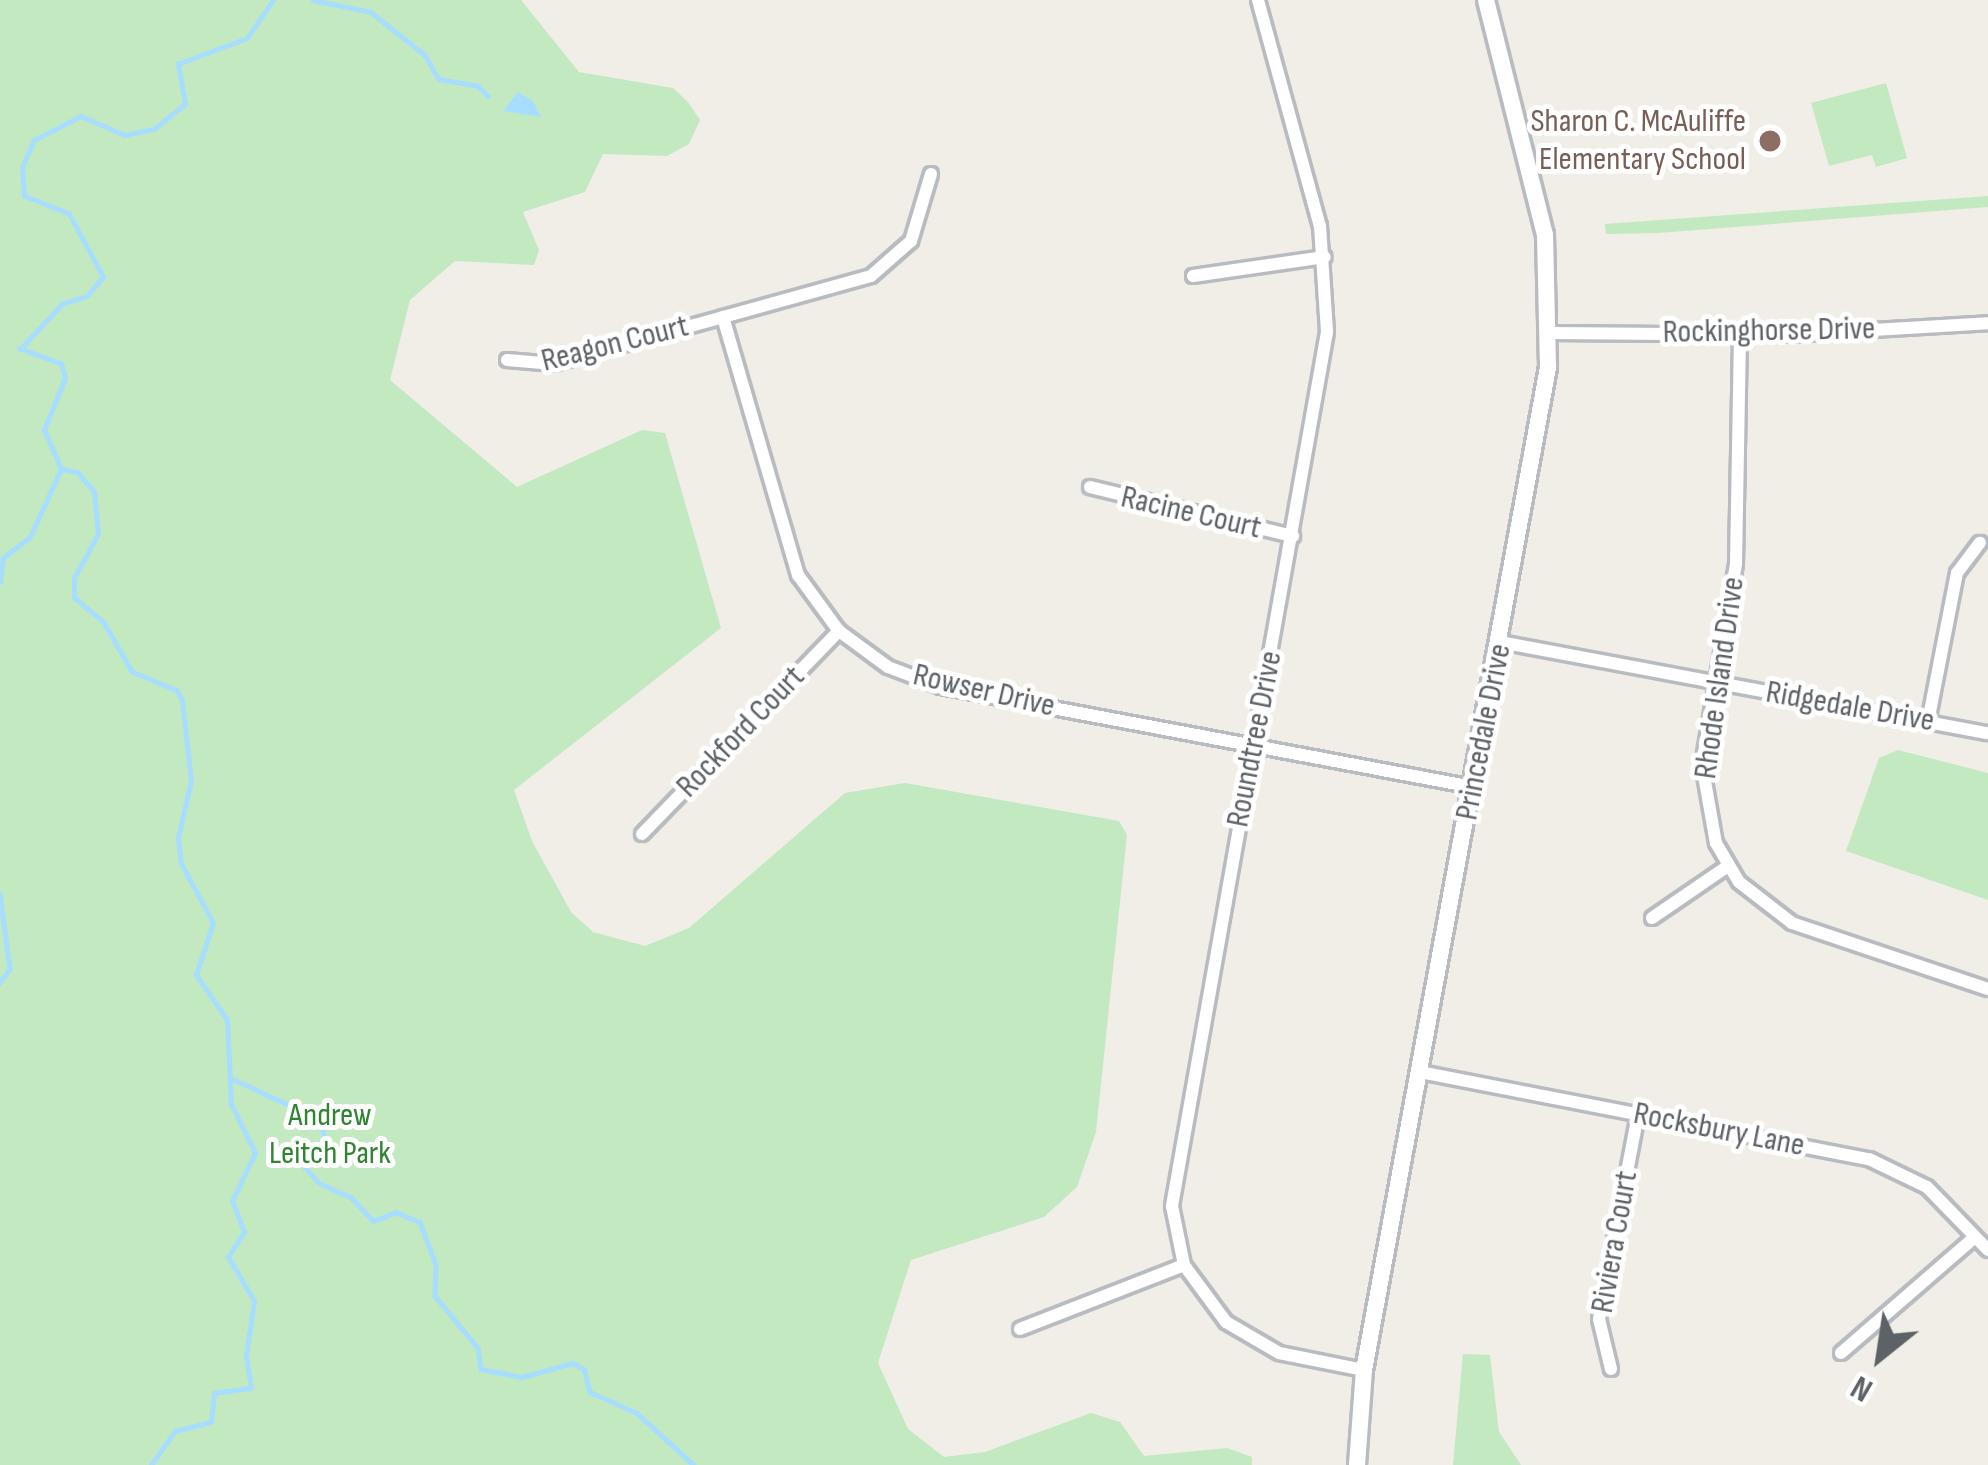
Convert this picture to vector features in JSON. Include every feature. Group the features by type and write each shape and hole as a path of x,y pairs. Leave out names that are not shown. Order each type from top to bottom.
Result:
{"street":[{"name":"Roundtree Drive","path":"1258,0 1325,257 1327,332 1255,746 1172,1179 1184,1265 1201,1297 1245,1336 1293,1357 1364,1370"},
{"name":"Princedale Drive","path":"1357,1465 1364,1370 1500,642 1550,333 1539,198 1486,0"},
{"name":"Reagon Court","path":"507,360 554,364 883,271 916,232 931,174"},
{"path":"1193,276 1325,257"},
{"name":"Rowser Drive","path":"723,317 792,561 839,631 888,667 941,687 1473,787"},
{"name":"Rockinghorse Drive","path":"1550,333 1740,335 1988,322"},
{"name":"Rhode Island Drive","path":"1740,335 1737,551 1702,791 1727,866 1756,899 1792,923 1988,989"},
{"name":"Racine Court","path":"1090,487 1293,536"},
{"path":"1928,722 1957,573 1980,543"},
{"name":"Rockford Court","path":"642,834 839,631"},
{"name":"Ridgedale Drive","path":"1500,642 1988,733"},
{"path":"1652,918 1727,866"},
{"name":"Rocksbury Lane","path":"1420,1072 1888,1165 1927,1187 1988,1250"},
{"name":"Riviera Court","path":"1611,1369 1599,1318 1638,1115"},
{"path":"1841,1353 1975,1237"},
{"path":"1020,1329 1184,1265"}],"green space":[{"name":"Andrew Leitch Park","path":"0,0 521,0 579,72 673,88 688,102 700,120 689,144 667,156 603,154 585,192 523,212 539,250 534,265 455,261 410,300 390,380 517,487 642,430 665,433 721,628 514,790 532,841 571,912 593,932 645,946 689,928 845,793 905,783 1119,821 1127,835 1096,1132 1077,1187 1044,1217 911,1260 878,1363 908,1429 944,1457 985,1452 1091,1413 1120,1422 1144,1456 1227,1448 1252,1457 1252,1465 0,1465"},
{"path":"1886,83 1907,158 1876,167 1872,155 1829,166 1811,103"},
{"path":"1988,196 1988,207 1658,233 1606,234 1605,224"},
{"path":"1898,750 1988,773 1988,900 1846,851 1879,758"},
{"path":"1463,1354 1490,1355 1499,1432 1521,1465 1453,1465"}],"water":[{"path":"518,92 533,101 541,117 503,111"}],"waterway":[{"path":"151,1465 175,1431 211,1422 214,1393 251,1388 246,1356 254,1301 228,1257 244,1232 232,1201 255,1153 231,1104 227,1020 196,975 213,923 181,864 178,838 191,781 182,701 177,691 132,672 103,622 74,598 74,578 98,534 94,492 78,473 61,469 44,430 65,378 61,364 20,349 62,304 87,296 103,277 69,214 24,196 22,168 34,140 81,116 125,135 154,129 185,104 178,64 247,38 273,0"},
{"path":"313,0 371,12 425,55 439,79 478,86 488,96"},
{"path":"0,582 3,558 30,537 61,469"},
{"path":"0,894 10,969 0,983"},
{"path":"233,1079 319,1119 325,1139 302,1164 319,1183 351,1197 373,1221 396,1212 420,1222 436,1265 435,1296 478,1348 481,1369 522,1377 573,1363 584,1369 590,1392 637,1413 694,1465"}],"place":[{"name":"Sharon C. McAuliffe Elementary School","path":"1770,141"}]}
